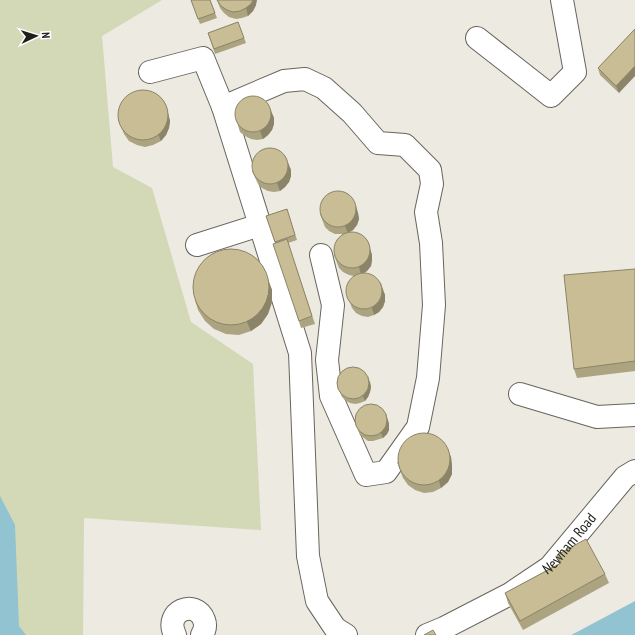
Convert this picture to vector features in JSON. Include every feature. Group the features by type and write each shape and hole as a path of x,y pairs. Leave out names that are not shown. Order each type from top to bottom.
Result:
{"street":[{"path":"477,38 551,96 575,72 562,0"},
{"path":"150,72 203,58 223,107 300,352 308,556 317,601 335,628 346,635"},
{"path":"223,107 284,81 305,79 324,88 352,113 378,143 404,145 430,170 432,184 426,212 431,243 434,305 428,378 418,427 386,472 366,475 331,396 327,360 333,305 321,255"},
{"path":"197,245 260,224"},
{"path":"300,352 327,360"},
{"path":"520,394 597,417 635,415"},
{"name":"Newham Road","path":"427,635 444,628 510,594 550,567 625,477 635,471"},
{"path":"175,635 172,630 173,619 180,611 185,609 195,610 200,613 205,622 204,634"}],"green space":[{"path":"0,0 162,0 102,36 113,167 152,188 191,322 253,364 261,530 84,518 83,635 0,635"}],"water":[{"path":"0,496 15,525 19,626 26,635 0,635"},
{"path":"635,601 635,635 571,635 577,632"}],"building":[{"path":"191,0 210,0 215,13 198,19"},
{"path":"217,0 253,0 246,8 233,12 221,6"},
{"path":"238,22 244,38 214,49 208,33"},
{"path":"635,29 635,66 616,86 598,68"},
{"path":"143,90 152,92 163,101 168,115 166,124 157,135 143,140 134,138 123,129 118,115 120,106 129,95"},
{"path":"257,96 266,101 270,107 270,121 266,127 257,132 249,132 240,127 236,121 235,110 240,101 246,97"},
{"path":"274,148 283,153 287,159 287,173 283,179 274,184 266,184 257,179 253,173 252,162 257,153 263,149"},
{"path":"342,191 351,196 355,202 355,216 351,222 342,227 334,227 325,222 321,216 320,205 325,196 331,192"},
{"path":"287,209 295,235 275,242 266,216"},
{"path":"356,232 365,237 369,243 369,257 365,263 356,268 348,268 339,263 335,257 334,246 339,237 345,233"},
{"path":"287,239 312,316 299,321 273,244"},
{"path":"231,249 245,252 258,260 266,273 269,287 266,301 258,314 245,322 231,325 217,322 204,314 196,301 193,287 196,273 204,260 217,252"},
{"path":"635,269 635,361 574,369 564,275"},
{"path":"368,273 377,278 381,284 381,298 377,304 368,309 360,309 351,304 347,298 346,287 351,278 357,274"},
{"path":"350,367 356,367 366,374 369,383 368,389 362,396 356,399 350,399 340,392 337,386 337,380 344,370"},
{"path":"368,404 374,404 384,411 387,420 386,426 380,433 374,436 368,436 358,429 355,423 355,417 362,407"},
{"path":"424,433 438,437 446,445 450,459 446,473 438,481 424,485 410,481 402,473 398,459 402,445 410,437"},
{"path":"586,539 605,574 520,621 505,593 561,563 557,555"},
{"path":"433,630 436,635 424,635"}]}
